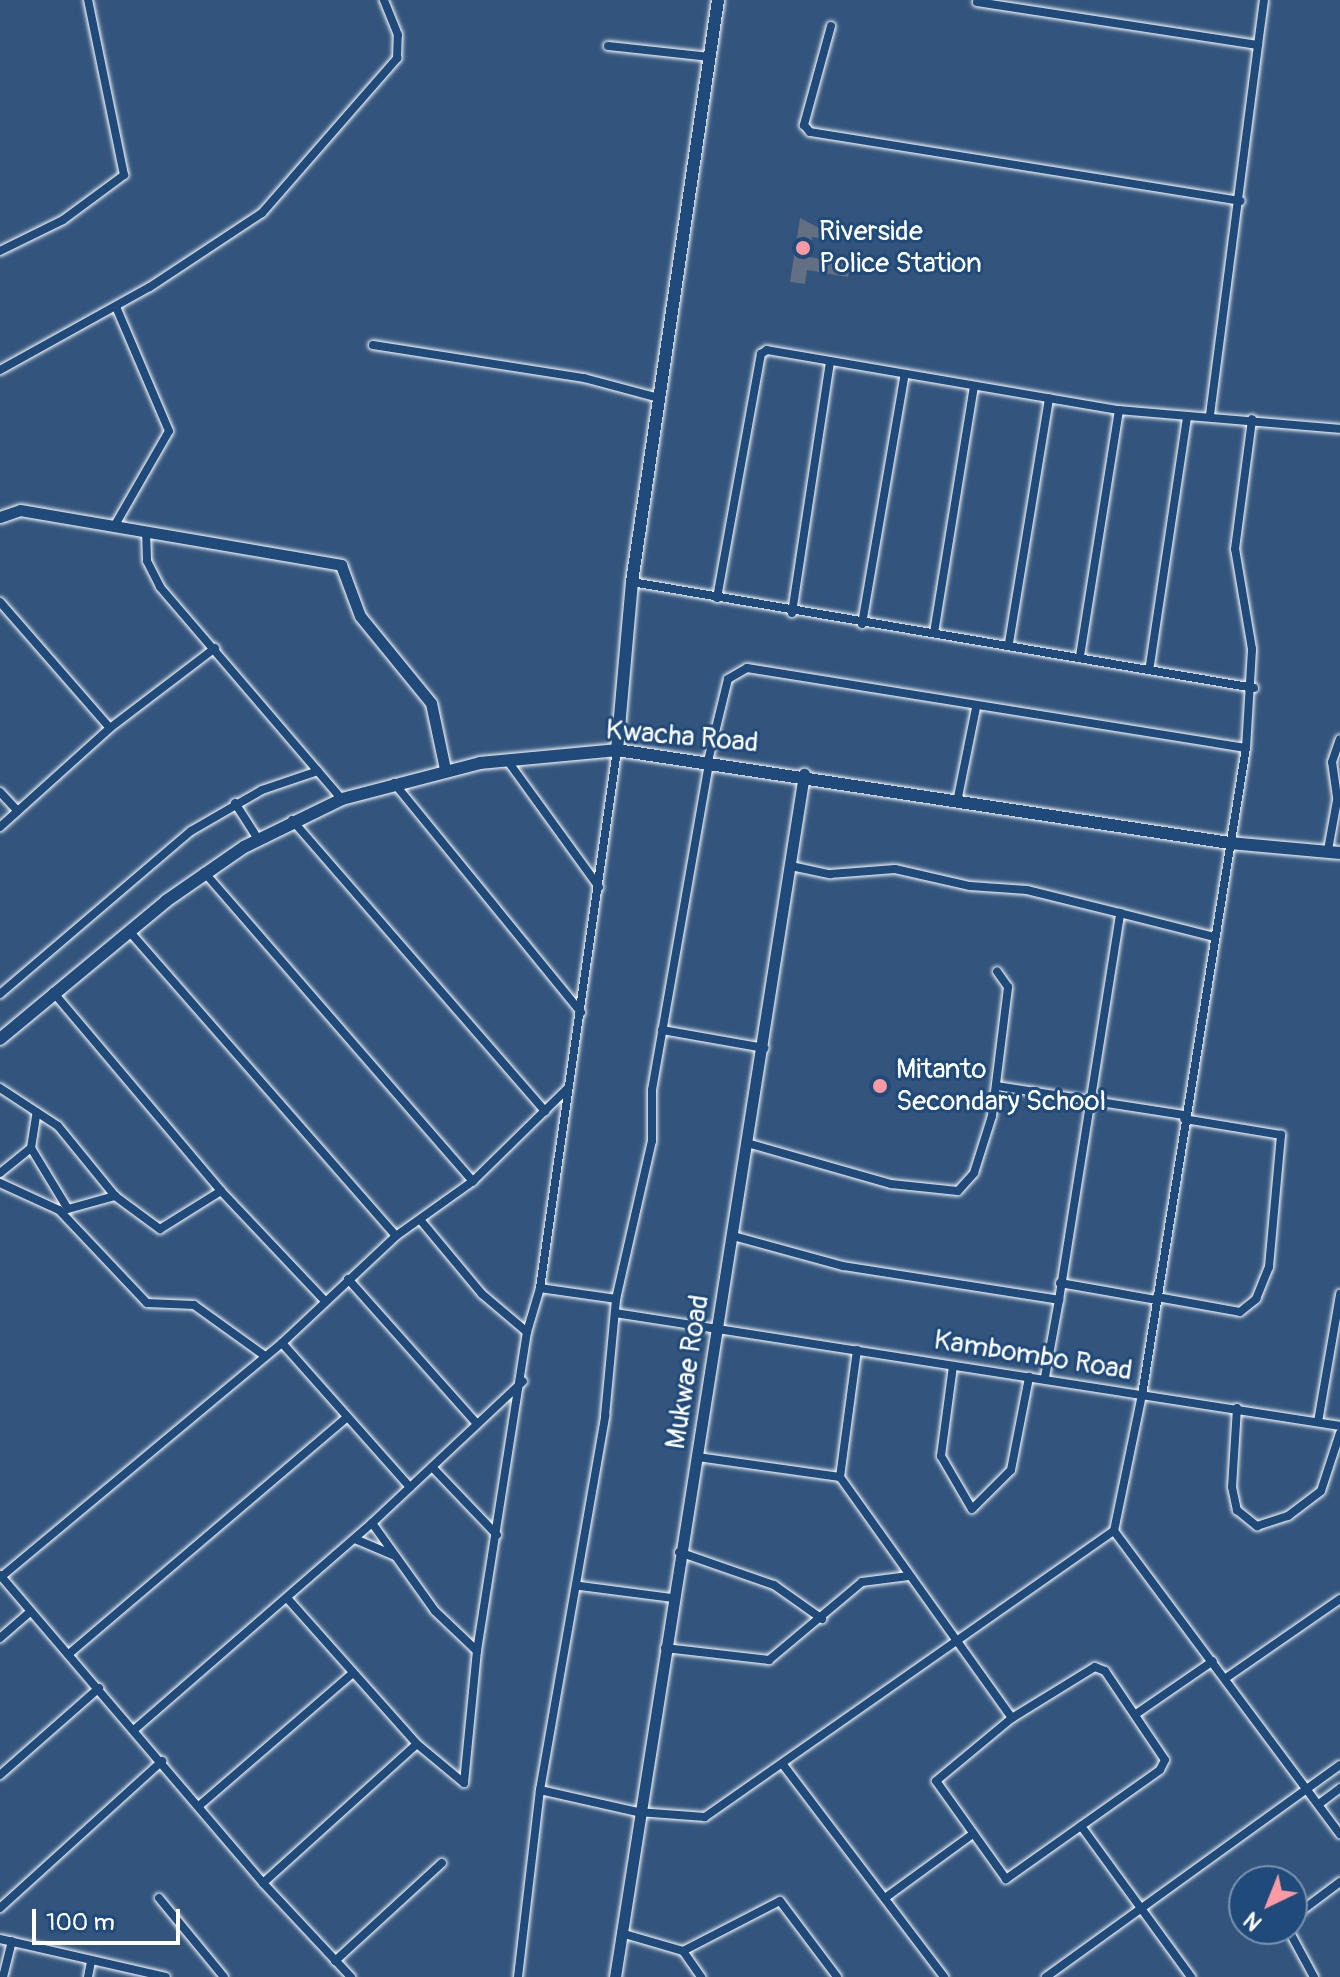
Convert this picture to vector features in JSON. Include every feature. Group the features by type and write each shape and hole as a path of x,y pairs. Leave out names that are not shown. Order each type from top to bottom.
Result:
{"main road":[{"path":"617,750 632,582 718,0"},
{"name":"Kwacha Road","path":"0,1039 53,992 204,872 292,820 394,782 445,769 507,760 617,750 804,774 957,802 1230,843 1334,851"}],"street":[{"path":"0,251 63,220 124,175 88,0"},
{"path":"0,370 116,307 262,213 371,94 397,58 400,44 384,0"},
{"path":"1210,415 1264,0"},
{"path":"977,2 1258,45"},
{"path":"831,26 804,125 810,132 1240,201"},
{"path":"608,46 710,57"},
{"path":"115,525 169,431 116,307"},
{"path":"373,345 584,378 659,398"},
{"path":"717,598 761,354 1119,410 1187,417 1210,415 1340,429"},
{"path":"792,613 830,363"},
{"path":"862,624 904,378"},
{"path":"934,633 974,387"},
{"path":"1009,643 1049,398"},
{"path":"1080,656 1119,410"},
{"path":"1150,665 1187,417"},
{"path":"540,1790 638,1812 705,1817 784,1766 957,1637 1114,1531 1142,1395 1254,688 1235,549 1252,419"},
{"path":"0,517 20,510 341,565 360,616 431,703 445,769"},
{"path":"146,531 151,574 342,799"},
{"path":"632,582 792,613 1150,665 1254,688"},
{"path":"0,602 110,728"},
{"path":"0,827 110,728 215,648"},
{"path":"518,1977 540,1790 580,1586 616,1299 652,1141 652,1090 689,907 709,761 728,679 740,668 976,708 1246,748"},
{"path":"957,802 976,708"},
{"path":"1334,851 1338,794 1332,762 1340,739"},
{"path":"287,1598 417,1744 464,1783 477,1651 524,1380 527,1332 540,1288 600,888 617,750"},
{"path":"507,760 600,888"},
{"path":"0,994 149,860 235,803 318,771"},
{"name":"Mukwae Road","path":"615,1977 678,1552 698,1457 719,1330 804,774"},
{"path":"394,782 581,1012"},
{"path":"0,792 18,811"},
{"path":"235,803 258,839"},
{"path":"292,820 545,1111"},
{"path":"791,866 830,874 895,869 1027,890 1214,937"},
{"path":"204,872 473,1181"},
{"path":"1045,1377 1120,913"},
{"path":"129,931 396,1236"},
{"path":"747,1143 950,1194 974,1173 997,1086 1008,987 997,971"},
{"path":"53,992 221,1191 323,1299"},
{"path":"662,1030 764,1048"},
{"path":"997,1086 1281,1135 1269,1267 1256,1299 1240,1312 1060,1283"},
{"path":"0,1088 37,1112 76,1145 115,1196 160,1229 221,1191"},
{"path":"351,1977 263,1883 200,1805 1,1576 282,1343 323,1299 396,1236 422,1222 473,1181 568,1088"},
{"path":"37,1112 31,1148 62,1208 132,1293 164,1308 194,1305 265,1356"},
{"path":"0,1173 31,1148"},
{"path":"0,1183 62,1208 115,1196"},
{"path":"422,1222 482,1294 527,1332"},
{"path":"733,1236 843,1266 1059,1300"},
{"path":"348,1279 477,1424"},
{"path":"540,1288 616,1299"},
{"path":"1318,1422 1340,1294"},
{"name":"Kambombo Road","path":"615,1313 953,1366 1045,1377 1340,1426"},
{"path":"282,1343 410,1487"},
{"path":"857,1350 840,1477 1012,1718"},
{"path":"953,1366 941,1456 972,1509 985,1504 1011,1470 1029,1377"},
{"path":"135,1729 355,1539 524,1380"},
{"path":"1237,1408 1232,1487 1237,1510 1257,1526 1288,1516 1321,1491 1340,1433"},
{"path":"70,1653 347,1417"},
{"path":"698,1457 840,1477"},
{"path":"432,1467 497,1535"},
{"path":"372,1523 435,1611 477,1651"},
{"path":"1114,1531 1340,1834"},
{"path":"355,1539 396,1556"},
{"path":"678,1552 774,1585 822,1619"},
{"path":"665,1648 764,1661 822,1619 862,1582 909,1576"},
{"path":"580,1586 673,1598"},
{"path":"1226,1678 1340,1599"},
{"path":"0,1638 30,1612"},
{"path":"1136,1714 1213,1661"},
{"path":"1095,1667 1136,1714 1164,1750 1160,1770 1006,1879 970,1836 936,1781 1012,1718 1095,1667"},
{"path":"200,1805 353,1673"},
{"path":"0,1775 99,1688"},
{"path":"263,1883 417,1744"},
{"path":"0,1908 162,1761"},
{"path":"1046,1977 1139,1906 1340,1765"},
{"path":"784,1766 944,1977"},
{"path":"1319,1804 1340,1788"},
{"path":"1081,1826 1191,1977"},
{"path":"885,1898 970,1836"},
{"path":"335,1961 442,1863"},
{"path":"1308,1906 1340,1882"},
{"path":"159,1898 224,1977"},
{"path":"683,1951 780,1901 837,1977"},
{"path":"621,1933 683,1951 701,1977"},
{"path":"0,1939 166,1977"},
{"path":"3,1977 12,1941"},
{"path":"1297,1945 1314,1977"},
{"path":"88,1977 91,1961"}],"building":[{"name":"Riverside Police Station","path":"800,218 821,229 820,238 812,237 809,257 850,264 848,277 807,270 805,284 790,282"}],"place":[{"name":"Riverside Police Station","path":"803,248"},
{"name":"Mitanto Secondary School","path":"880,1086"}]}
